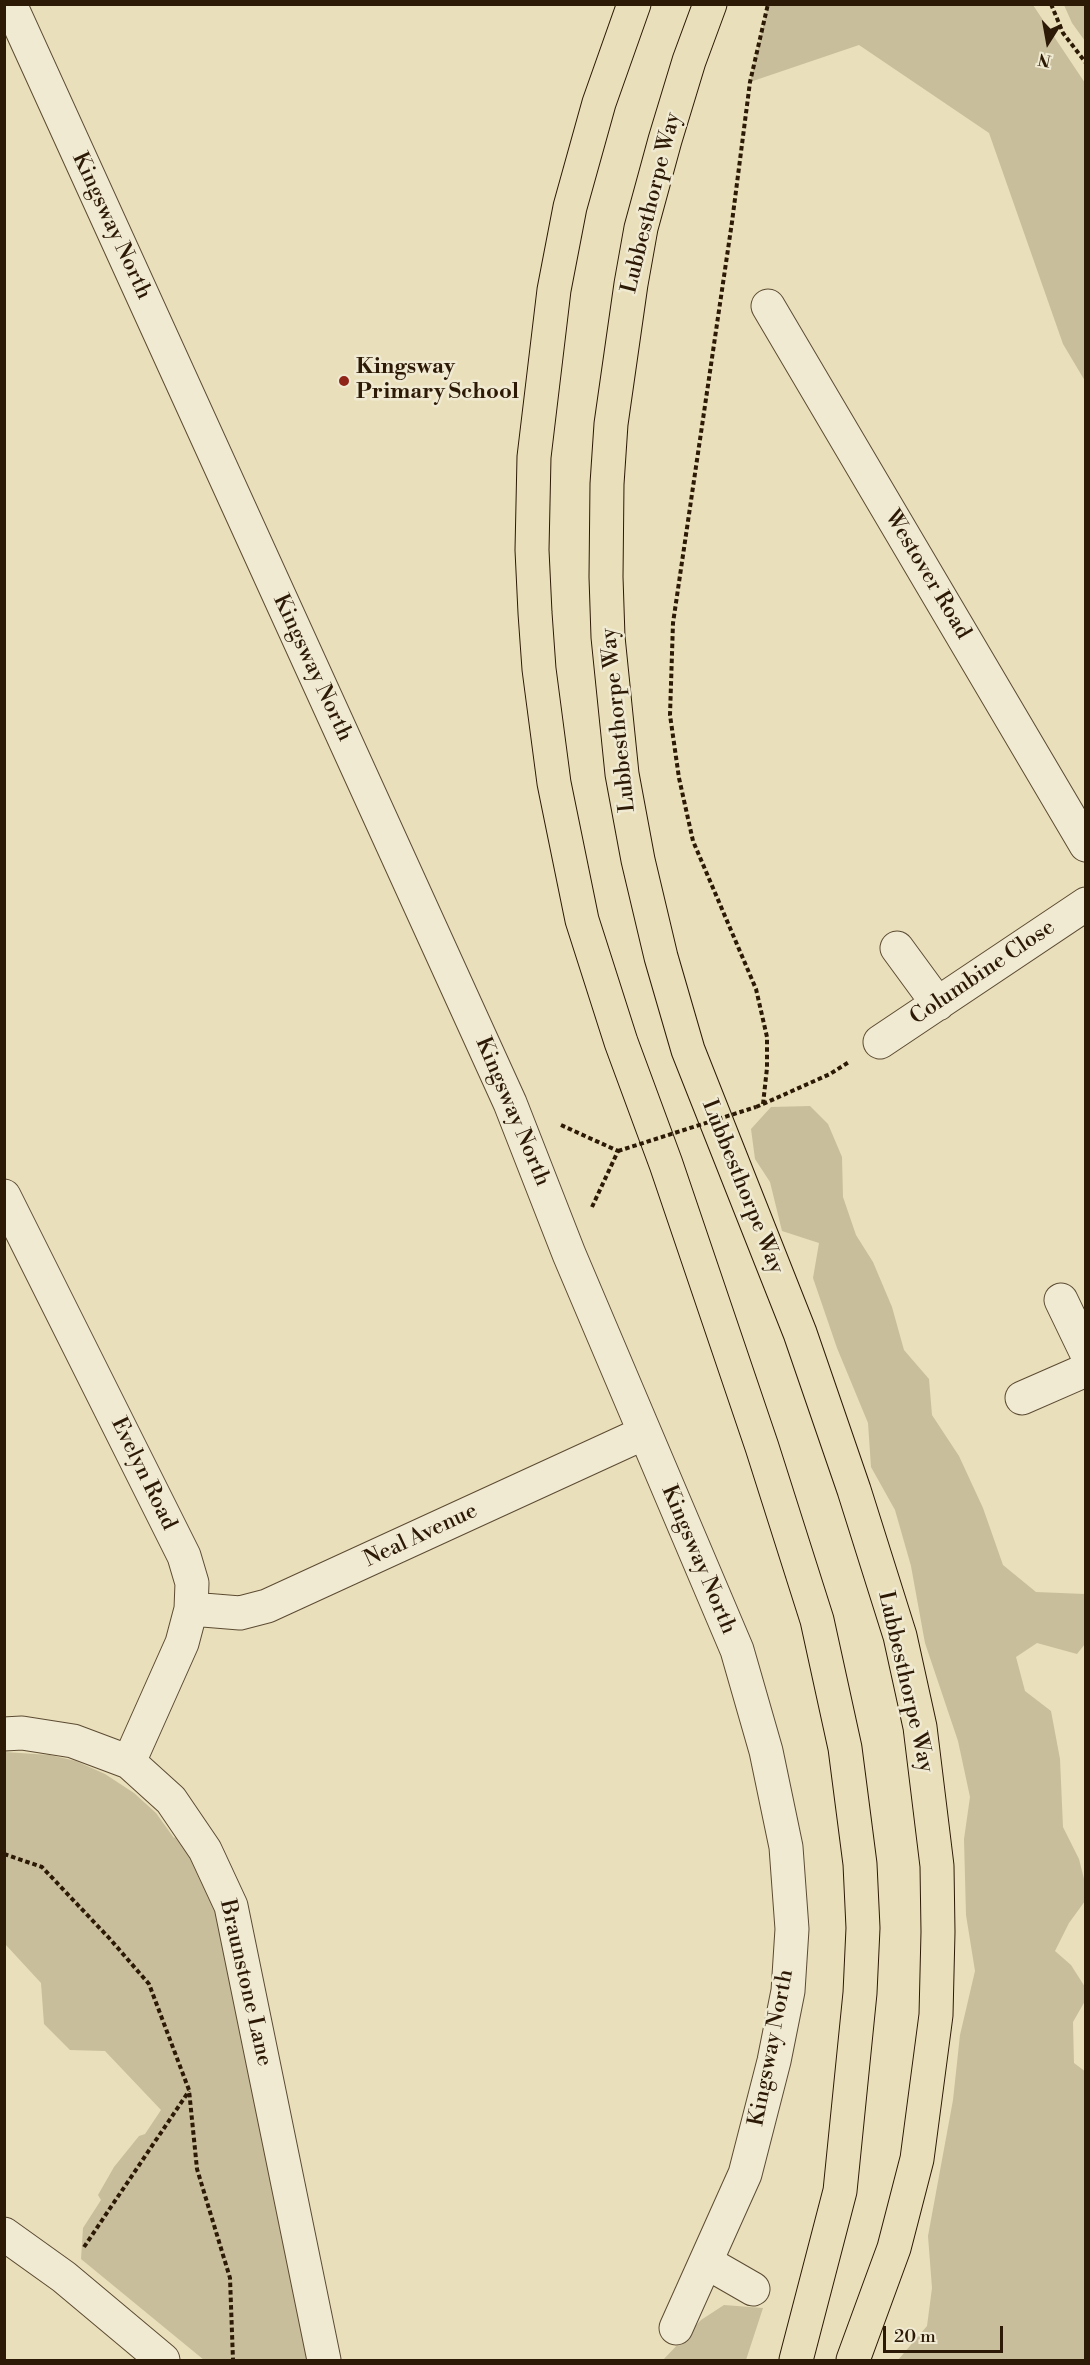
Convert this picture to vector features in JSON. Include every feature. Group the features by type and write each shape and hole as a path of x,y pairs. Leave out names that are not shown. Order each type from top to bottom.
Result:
{"highway":[{"path":"634,4 596,113 570,207 554,290 534,457 532,550 539,669 554,783 582,920 621,1042 666,1164 758,1436 817,1620 845,1748 860,1864 863,1928 854,2061 840,2191 796,2361"},
{"name":"Lubbesthorpe Way","path":"711,4 689,61 665,140 641,228 631,284 611,424 606,577 609,637 622,774 638,860 661,957 688,1050 800,1333 854,1490 900,1636 923,1750 937,1866 938,1932 936,2015 928,2089 917,2159 894,2248 854,2361"}],"street":[{"name":"Kingsway North","path":"10,4 510,1103 569,1254 736,1650 766,1751 786,1846 792,1929 786,2002 746,2174 676,2328"},
{"name":"Westover Road","path":"768,306 1086,844"},
{"name":"Columbine Close","path":"880,1042 1086,904"},
{"path":"897,948 938,1004"},
{"name":"Evelyn Road","path":"4,1196 184,1556 192,1583 191,1609 182,1643 129,1762"},
{"path":"1061,1300 1086,1352"},
{"path":"1022,1398 1086,1370"},
{"name":"Neal Avenue","path":"191,1609 240,1613 267,1606 644,1433"},
{"name":"Braunstone Lane","path":"4,1734 22,1733 73,1741 129,1762 171,1800 205,1850 231,1906 324,2361"},
{"path":"4,2234 64,2277 163,2361"},
{"path":"706,2262 753,2289"}],"path":[{"path":"763,1104 767,1068 766,1037 756,989 693,841 679,778 670,716 673,623 750,82 768,4"},
{"path":"1051,4 1063,33 1086,63"},
{"path":"510,1103 618,1151 756,1107 830,1074 880,1042"},
{"path":"569,1254 618,1151"},
{"path":"4,1854 42,1867 149,1984 189,2090 197,2169 230,2278 233,2361"},
{"path":"64,2277 189,2090"}],"shaded area":[{"path":"768,5 1033,5 1085,83 1085,381 1063,344 989,133 859,45 750,82"},
{"path":"1064,5 1085,5 1085,41 1072,23"},
{"path":"810,1106 828,1124 842,1157 843,1197 856,1235 873,1262 892,1307 904,1350 929,1379 932,1415 959,1456 983,1508 1003,1565 1036,1592 1085,1594 1085,1644 1077,1654 1037,1643 1016,1657 1025,1691 1051,1711 1060,1759 1063,1827 1079,1859 1085,1883 1085,1901 1069,1923 1055,1951 1071,1965 1085,1987 1085,2001 1073,2022 1074,2063 1086,2072 1085,2360 898,2360 927,2326 932,2288 928,2236 953,2100 960,2035 975,1971 966,1915 964,1839 970,1797 958,1741 925,1643 911,1566 895,1510 871,1467 868,1423 837,1348 813,1278 819,1243 782,1231 770,1182 755,1159 751,1129 771,1107"},
{"path":"5,1752 50,1755 76,1761 105,1774 134,1793 156,1813 212,1889 313,2360 204,2360 81,2259 83,2228 101,2200 98,2195 114,2167 139,2136 145,2134 161,2110 105,2051 70,2050 44,2024 41,1983 5,1944"},
{"path":"724,2305 763,2308 746,2360 663,2360 701,2320"}],"place":[{"name":"Kingsway Primary School","path":"344,381"}]}
